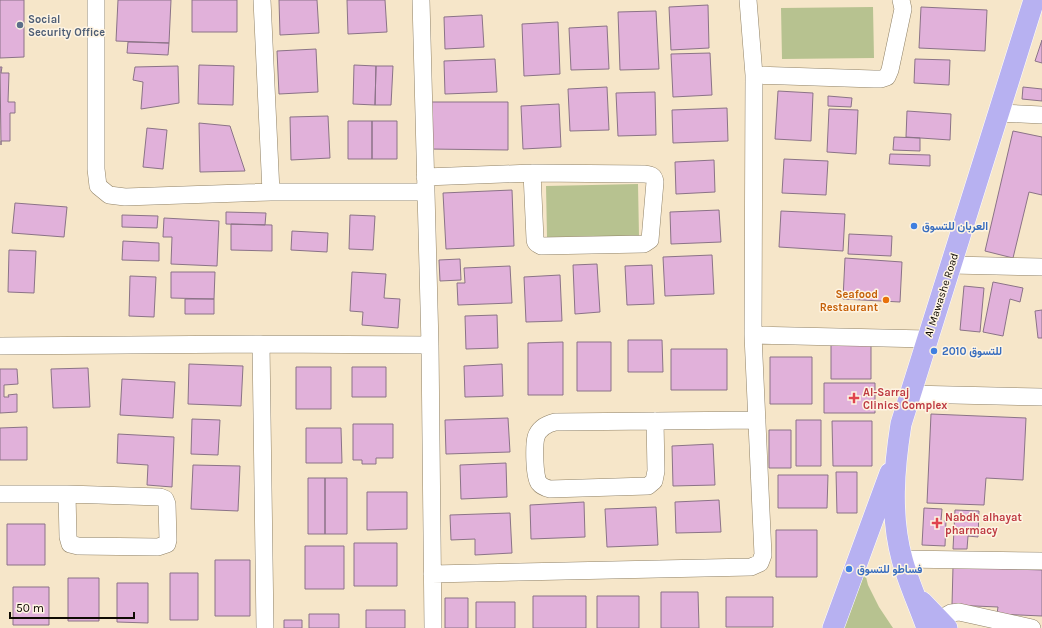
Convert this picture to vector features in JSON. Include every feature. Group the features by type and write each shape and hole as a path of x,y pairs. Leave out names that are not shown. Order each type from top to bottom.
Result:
{"main road":[{"name":"Al Mawashe Road","path":"937,625 915,595 902,559 897,534 895,506 896,459 901,424 909,394 1034,0"},
{"path":"833,628 896,459"}],"street":[{"path":"96,0 96,168 98,186 109,195 125,197 271,192 426,184 532,173 651,175 654,178 654,182 650,240 644,244 538,245 535,243 534,239 532,173"},
{"path":"262,0 271,192"},
{"path":"421,0 430,345 433,628"},
{"path":"432,574 751,567 760,563 763,555 753,334 754,75 748,0"},
{"path":"754,75 874,79 887,77 890,70 903,9 901,0"},
{"path":"998,113 1042,114"},
{"path":"950,265 1042,267"},
{"path":"753,334 927,339"},
{"path":"0,346 261,344 430,345"},
{"path":"261,344 265,628"},
{"path":"909,394 1042,397"},
{"path":"656,421 656,471 654,481 648,486 550,489 543,487 538,482 534,472 536,437 540,429 547,424 555,422 656,421 757,420"},
{"path":"0,494 67,494 152,497 165,499 167,544 158,547 78,546 70,544 68,537 67,494"},
{"path":"902,559 1042,561"},
{"path":"937,625 951,613 959,612 1032,628"}],"green space":[{"path":"873,7 874,58 782,59 781,8"},
{"path":"638,184 639,236 547,237 546,186"},
{"path":"862,561 868,585 879,607 893,628 837,628"}],"building":[{"path":"0,0 24,0 24,57 0,58"},
{"path":"118,0 171,0 169,43 116,41"},
{"path":"192,0 237,0 237,32 192,32"},
{"path":"279,0 317,0 319,33 280,35"},
{"path":"347,0 385,0 387,32 348,34"},
{"path":"708,5 709,48 671,50 669,7"},
{"path":"921,7 987,10 985,51 919,48"},
{"path":"656,11 659,69 620,70 618,12"},
{"path":"482,15 484,47 445,49 444,17"},
{"path":"558,22 560,74 524,76 522,24"},
{"path":"607,26 609,69 571,70 569,28"},
{"path":"1042,40 1042,63 1035,61"},
{"path":"128,42 169,43 168,55 127,53"},
{"path":"316,49 318,92 279,94 277,51"},
{"path":"710,53 712,95 673,97 671,54"},
{"path":"495,59 497,92 445,94 444,61"},
{"path":"915,59 950,60 949,85 914,83"},
{"path":"199,65 234,66 233,105 198,104"},
{"path":"354,65 376,66 375,105 353,104"},
{"path":"178,66 179,103 141,109 143,82 133,80 135,67"},
{"path":"376,66 393,66 391,105 375,105"},
{"path":"0,67 2,67 1,73 9,73 8,102 15,102 15,113 10,113 10,141 1,141 1,145"},
{"path":"607,87 609,130 570,131 568,89"},
{"path":"1023,87 1042,89 1042,101 1022,99"},
{"path":"778,91 813,93 811,141 775,139"},
{"path":"655,92 656,135 618,136 616,93"},
{"path":"828,96 852,98 851,107 828,106"},
{"path":"430,102 508,102 508,150 429,149"},
{"path":"559,104 561,147 523,149 521,106"},
{"path":"727,108 728,141 673,143 672,110"},
{"path":"829,109 858,110 856,154 827,152"},
{"path":"907,111 951,114 950,140 906,137"},
{"path":"328,116 330,158 291,160 290,117"},
{"path":"348,121 372,121 372,159 348,159"},
{"path":"372,121 397,121 397,159 372,159"},
{"path":"199,123 230,126 245,171 200,172"},
{"path":"147,128 167,130 163,169 143,167"},
{"path":"1013,131 1042,137 1042,195 1029,192 1013,258 985,251"},
{"path":"894,137 920,138 920,151 893,150"},
{"path":"890,154 930,155 930,166 889,164"},
{"path":"784,159 828,161 826,195 782,193"},
{"path":"714,160 715,192 676,194 675,162"},
{"path":"512,190 514,246 446,249 443,193"},
{"path":"15,203 67,207 64,237 12,233"},
{"path":"719,210 721,242 671,244 670,212"},
{"path":"781,211 845,214 843,251 779,247"},
{"path":"226,212 266,213 265,225 226,224"},
{"path":"122,215 158,216 157,228 122,227"},
{"path":"350,215 375,216 373,250 349,249"},
{"path":"164,218 219,221 217,266 171,264 172,237 163,237"},
{"path":"231,224 272,225 272,251 231,250"},
{"path":"292,231 328,233 327,252 291,250"},
{"path":"849,234 892,236 891,256 848,254"},
{"path":"123,241 159,243 159,261 122,260"},
{"path":"9,250 36,251 34,293 8,292"},
{"path":"712,255 714,294 665,296 663,257"},
{"path":"845,258 902,262 900,302 843,299"},
{"path":"460,259 461,280 440,281 439,260"},
{"path":"597,264 600,312 575,314 573,265"},
{"path":"652,265 654,304 627,305 625,266"},
{"path":"510,266 512,303 458,305 457,283 465,283 464,268"},
{"path":"171,272 215,272 214,299 171,298"},
{"path":"352,272 386,274 384,298 400,299 398,328 362,325 363,312 350,311"},
{"path":"560,275 562,321 526,322 524,277"},
{"path":"130,276 156,277 154,317 129,316"},
{"path":"993,282 1023,288 1020,302 1010,299 1003,336 983,332"},
{"path":"964,286 984,288 980,332 960,330"},
{"path":"185,299 214,299 214,314 185,314"},
{"path":"1042,310 1042,338 1038,338 1035,311"},
{"path":"497,315 498,348 466,349 465,316"},
{"path":"628,340 662,340 663,372 628,372"},
{"path":"563,342 563,395 528,395 528,343"},
{"path":"577,342 611,342 611,391 577,391"},
{"path":"831,342 871,343 871,379 831,379"},
{"path":"671,349 727,349 727,390 671,390"},
{"path":"770,357 812,357 812,404 770,404"},
{"path":"189,364 243,366 241,406 188,404"},
{"path":"502,364 503,396 465,397 464,366"},
{"path":"296,367 331,367 331,409 296,409"},
{"path":"352,367 386,367 386,397 352,397"},
{"path":"88,368 90,407 53,408 51,369"},
{"path":"0,369 17,369 18,384 4,385 4,397 17,394 17,412 0,413"},
{"path":"122,379 175,382 173,418 120,415"},
{"path":"824,383 875,383 875,413 824,413"},
{"path":"931,414 1026,418 1023,480 986,478 984,505 927,503"},
{"path":"508,418 510,452 446,454 445,420"},
{"path":"192,419 220,420 218,455 191,454"},
{"path":"796,420 821,420 821,466 796,466"},
{"path":"832,421 872,421 872,466 833,466"},
{"path":"353,424 393,424 393,458 376,458 376,464 362,464 362,460 353,460"},
{"path":"27,427 27,460 0,460 0,428"},
{"path":"306,428 341,428 342,463 306,463"},
{"path":"769,430 791,430 791,468 769,468"},
{"path":"118,434 174,437 172,487 147,485 148,465 117,463"},
{"path":"713,444 715,485 673,486 672,446"},
{"path":"506,463 507,497 461,499 460,465"},
{"path":"193,465 240,466 238,511 191,509"},
{"path":"836,472 857,472 857,513 837,513"},
{"path":"778,475 828,475 827,508 778,508"},
{"path":"308,478 325,478 325,534 308,534"},
{"path":"325,478 347,478 347,534 325,534"},
{"path":"367,492 407,492 407,529 367,530"},
{"path":"719,500 721,532 676,533 675,502"},
{"path":"584,502 585,537 531,539 530,505"},
{"path":"656,507 658,545 607,547 605,509"},
{"path":"924,508 942,509 941,521 946,521 945,546 922,545"},
{"path":"955,510 979,511 978,537 968,536 967,549 953,549"},
{"path":"510,513 512,553 475,555 475,539 451,540 450,515"},
{"path":"7,524 45,524 45,565 7,565"},
{"path":"776,530 817,530 817,577 776,577"},
{"path":"354,543 397,543 397,586 354,586"},
{"path":"305,546 344,546 344,589 305,589"},
{"path":"215,560 250,560 250,616 215,616"},
{"path":"953,567 1042,570 1042,616 997,614 998,607 952,605"},
{"path":"170,573 198,573 198,620 170,620"},
{"path":"68,578 99,578 99,621 68,621"},
{"path":"117,583 148,583 148,623 117,622"},
{"path":"13,587 49,587 49,625 13,625"},
{"path":"661,592 698,592 699,628 661,628"},
{"path":"533,596 586,596 586,628 533,628"},
{"path":"597,596 639,596 639,628 597,628"},
{"path":"726,597 773,597 773,627 726,627"},
{"path":"445,598 468,598 468,628 445,628"},
{"path":"476,602 515,602 515,628 476,628"},
{"path":"366,610 405,610 405,628 366,628"},
{"path":"309,614 339,614 339,628 309,628"},
{"path":"284,620 302,620 302,628 284,628"}],"place":[{"name":"Social Security Office","path":"20,25"},
{"name":"العربان للتسوق","path":"914,226"},
{"name":"Seafood Restaurant","path":"886,300"},
{"name":"2010 للتسوق","path":"934,351"},
{"name":"Al-Sarraj Clinics Complex","path":"854,398"},
{"name":"Nabdh alhayat pharmacy","path":"937,523"},
{"name":"فساطو للتسوق","path":"849,569"}]}
